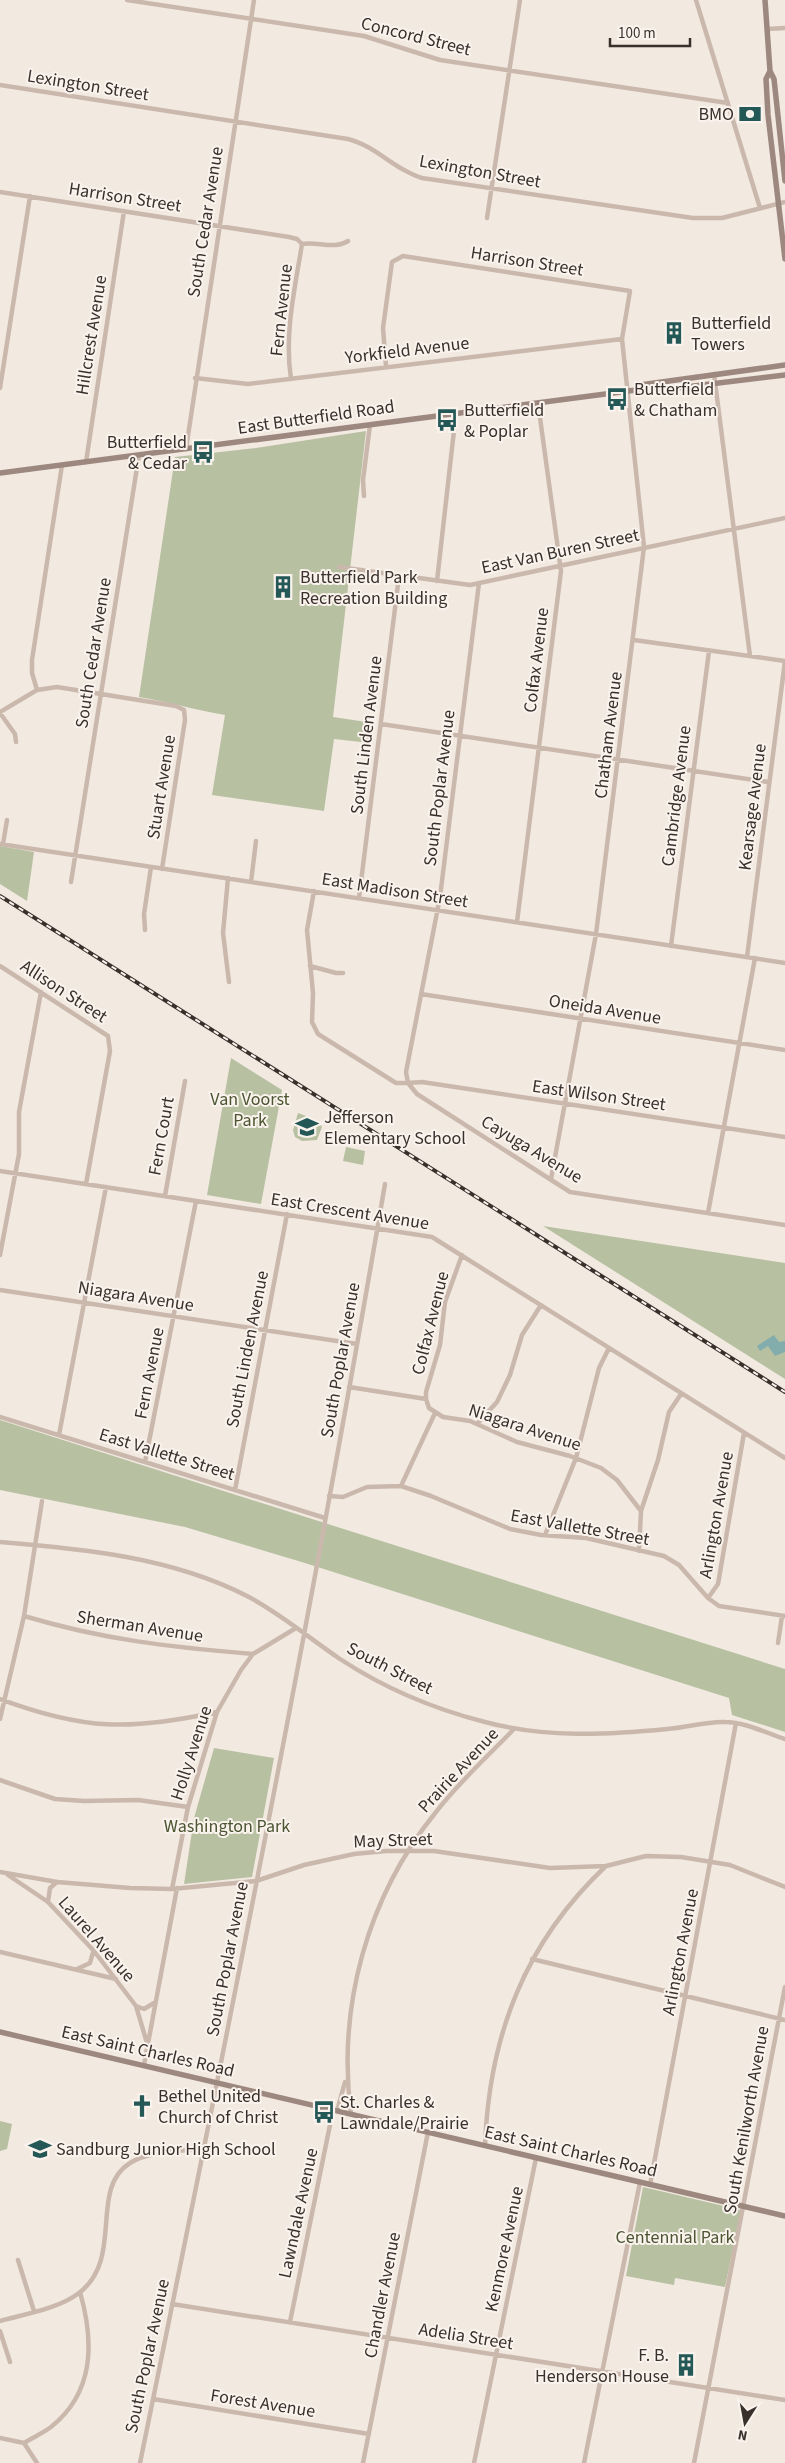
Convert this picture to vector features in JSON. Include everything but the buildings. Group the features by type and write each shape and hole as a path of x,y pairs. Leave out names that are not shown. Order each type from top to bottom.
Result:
{"main road":[{"path":"765,0 770,71 774,79 785,181"},
{"path":"770,71 766,79 785,260"},
{"name":"East Butterfield Road","path":"636,390 640,385 785,365"},
{"name":"East Butterfield Road","path":"0,474 627,391 636,390 644,392 785,375"},
{"path":"777,376 785,380"},
{"name":"East Saint Charles Road","path":"0,2032 785,2216"}],"street":[{"name":"Concord Street","path":"127,0 364,36 430,58 728,103"},
{"name":"South Cedar Avenue","path":"186,449 195,378 254,0"},
{"path":"487,218 520,0"},
{"path":"696,0 760,208"},
{"path":"767,29 785,28"},
{"name":"Lexington Street","path":"0,85 353,140 412,175 693,218 722,218 785,202"},
{"name":"Harrison Street","path":"0,192 289,236 297,239 302,244"},
{"path":"0,388 30,196"},
{"name":"Hillcrest Avenue","path":"86,462 124,211"},
{"path":"302,244 316,243 334,246 342,245 348,241"},
{"name":"Fern Avenue","path":"290,379 288,335 302,244"},
{"name":"Harrison Street","path":"386,366 383,323 392,262 403,256 630,291"},
{"name":"Chatham Avenue","path":"551,1179 596,934 634,640 644,546 622,339 630,291"},
{"name":"Yorkfield Avenue","path":"195,378 239,384 622,339"},
{"path":"714,374 750,656"},
{"name":"Colfax Avenue","path":"517,922 561,571 538,403"},
{"path":"437,581 456,413"},
{"path":"364,496 370,425"},
{"name":"South Cedar Avenue","path":"71,882 139,455"},
{"path":"37,690 32,673 32,660 62,465"},
{"name":"East Van Buren Street","path":"339,567 466,585 644,546 785,518"},
{"name":"South Linden Avenue","path":"359,898 399,576"},
{"name":"South Poplar Avenue","path":"408,1083 406,1072 437,910 479,583"},
{"path":"634,640 785,661"},
{"name":"Cambridge Avenue","path":"672,946 709,651"},
{"name":"Kearsage Avenue","path":"747,957 785,661"},
{"path":"16,742 15,734 0,712 37,690 57,687 101,692"},
{"name":"Stuart Avenue","path":"101,692 176,706 184,710 186,720 162,869"},
{"path":"382,724 768,782"},
{"path":"2,844 7,820"},
{"path":"251,882 256,841"},
{"name":"East Madison Street","path":"2,844 785,963"},
{"path":"145,930 144,914 151,867"},
{"path":"228,878 223,933 229,982"},
{"name":"Cayuga Avenue","path":"314,891 307,928 313,1009 312,1022 318,1034 396,1083 408,1083 417,1094 577,1194 785,1225"},
{"path":"708,1213 755,958"},
{"name":"Allison Street","path":"0,966 99,1028 108,1036 110,1041 86,1184"},
{"path":"310,966 336,974 343,973"},
{"path":"0,1255 19,1154 19,1112 41,992"},
{"name":"Oneida Avenue","path":"421,994 580,1020 785,1050"},
{"name":"Fern Court","path":"165,1196 185,1081"},
{"name":"East Wilson Street","path":"408,1083 422,1082 785,1137"},
{"name":"East Crescent Avenue","path":"0,1171 432,1237 785,1458"},
{"name":"South Poplar Avenue","path":"140,2463 218,2082 350,1387 385,1184"},
{"path":"59,1435 106,1187"},
{"name":"Fern Avenue","path":"146,1462 196,1200"},
{"name":"South Linden Avenue","path":"235,1490 287,1214"},
{"name":"Colfax Avenue","path":"426,1399 440,1345 445,1302 462,1255"},
{"name":"Niagara Avenue","path":"0,1290 357,1344"},
{"path":"477,1424 497,1402 510,1375 522,1335 541,1305"},
{"path":"545,1536 576,1458 599,1368 609,1348"},
{"path":"350,1387 426,1399 429,1408 435,1413 401,1486"},
{"path":"639,1551 641,1511 658,1460 669,1412 681,1394"},
{"name":"Niagara Avenue","path":"435,1413 477,1424 517,1442 594,1464 609,1473 641,1511"},
{"name":"East Vallette Street","path":"0,1417 325,1518"},
{"name":"Arlington Avenue","path":"708,1598 718,1584 744,1433"},
{"name":"East Vallette Street","path":"329,1496 343,1497 367,1487 401,1486 444,1501 497,1525 545,1536 586,1538 664,1556 679,1564 708,1598 719,1606 784,1616"},
{"path":"0,1719 6,1701 24,1616 42,1501"},
{"name":"South Street","path":"0,1542 111,1554 182,1570 245,1594 357,1669 412,1697 462,1716 514,1729 558,1734 612,1734 724,1721 785,1739"},
{"name":"Sherman Avenue","path":"24,1616 80,1632 126,1642 253,1654"},
{"path":"778,1642 784,1616"},
{"name":"Holly Avenue","path":"144,2065 188,1807 217,1712 241,1670 253,1654 296,1628"},
{"path":"0,1699 55,1718 102,1725 151,1724 217,1712"},
{"name":"Arlington Avenue","path":"650,2185 736,1724"},
{"name":"Prairie Avenue","path":"350,2114 346,2079 348,2022 360,1959 382,1901 408,1851 448,1797 514,1729"},
{"path":"0,1780 55,1799 84,1801 138,1800 188,1807"},
{"name":"May Street","path":"1,1872 57,1882 130,1888 174,1888 256,1881 304,1865 338,1857 371,1852 408,1851 457,1853 545,1867 606,1866 646,1856 681,1857 711,1861 739,1868 785,1887"},
{"path":"485,2146 491,2084 499,2046 512,2002 532,1959 568,1905 606,1866"},
{"name":"Laurel Avenue","path":"1,1872 48,1902 93,1950 136,2006 147,2043"},
{"path":"48,1902 50,1888 57,1882"},
{"path":"72,1969 86,1967 90,1963 93,1950"},
{"path":"0,1952 116,1979"},
{"path":"532,1959 785,2020"},
{"name":"South Kenilworth Avenue","path":"694,2463 785,1987"},
{"path":"136,2006 149,2008 156,1999"},
{"name":"Lawndale Avenue","path":"290,2322 335,2110 346,2079"},
{"name":"Chandler Avenue","path":"363,2463 428,2132"},
{"path":"0,2321 59,2303 80,2292 95,2274 106,2244 109,2194 117,2175 129,2164 143,2157 204,2148"},
{"name":"Kenmore Avenue","path":"474,2463 536,2158"},
{"path":"584,2463 640,2182"},
{"path":"18,2260 34,2311"},
{"path":"0,2438 24,2443 50,2428 76,2397 85,2376 90,2340 80,2292"},
{"name":"Adelia Street","path":"172,2304 785,2400"},
{"path":"0,2331 10,2362"},
{"name":"Forest Avenue","path":"153,2399 369,2434"},
{"path":"24,2443 37,2463"}],"green space":[{"path":"366,431 333,717 373,723 370,743 334,739 324,811 212,795 225,715 139,697 175,457 256,448"},
{"path":"0,846 34,852 27,901 0,884"},
{"name":"Van Voorst Park","path":"231,1058 282,1090 261,1204 207,1195"},
{"path":"298,1113 319,1121 322,1127 317,1140 302,1141 295,1137 293,1130"},
{"path":"346,1147 365,1151 363,1165 343,1161"},
{"path":"543,1226 785,1263 785,1379"},
{"path":"0,1420 785,1669 785,1732 732,1715 729,1698 305,1563 185,1527 0,1490"},
{"name":"Washington Park","path":"214,1748 274,1758 252,1877 184,1884 194,1818"},
{"path":"0,2121 12,2124 7,2149 0,2151"},
{"name":"Centennial Park","path":"643,2187 741,2210 725,2287 675,2278 674,2285 626,2276"}],"water":[{"path":"774,1335 779,1342 785,1341 785,1352 775,1356 768,1346 760,1351 757,1346"}],"railway":[{"path":"0,896 785,1392"}],"place":[{"name":"BMO","path":"750,114"},
{"name":"Butterfield Towers","path":"674,333"},
{"name":"Butterfield & Chatham","path":"617,399"},
{"name":"Butterfield & Poplar","path":"447,420"},
{"name":"Butterfield & Cedar","path":"203,452"},
{"name":"Butterfield Park Recreation Building","path":"283,587"},
{"name":"Jefferson Elementary School","path":"307,1127"},
{"name":"Bethel United Church of Christ","path":"142,2106"},
{"name":"St. Charles & Lawndale/Prairie","path":"324,2112"},
{"name":"Sandburg Junior High School","path":"40,2149"},
{"name":"F. B. Henderson House","path":"686,2365"}]}
